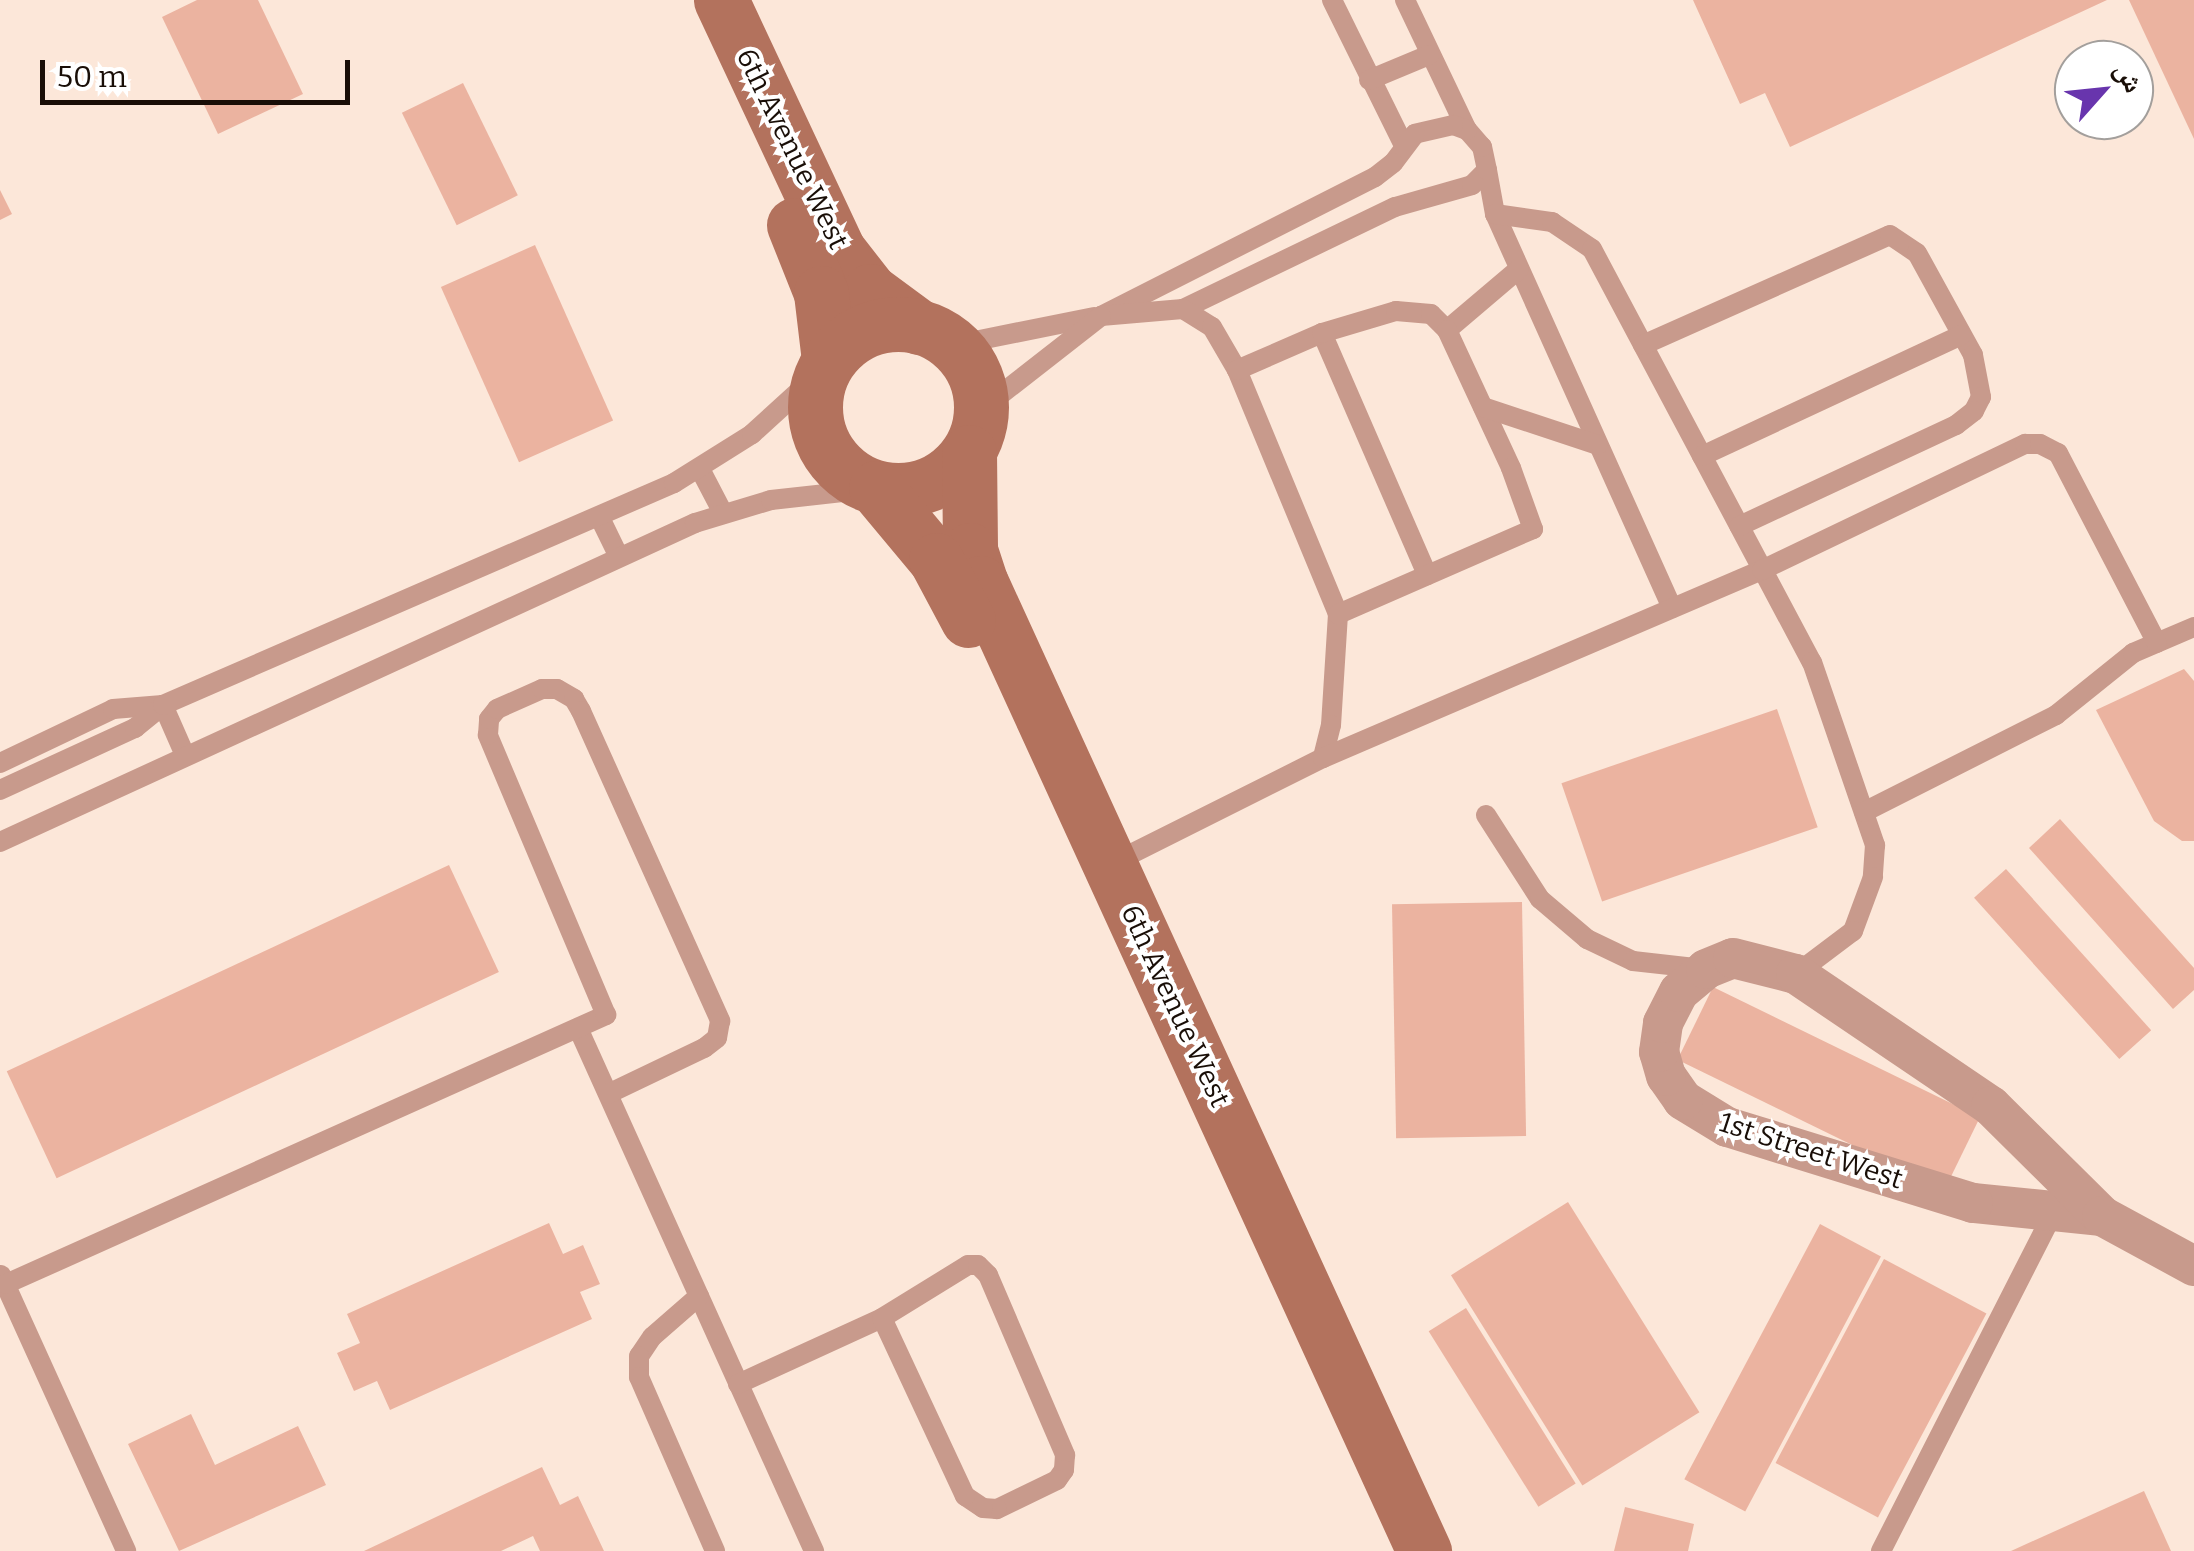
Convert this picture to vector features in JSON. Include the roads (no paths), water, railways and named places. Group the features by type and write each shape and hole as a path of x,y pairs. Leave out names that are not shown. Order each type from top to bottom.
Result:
{"main road":[{"name":"6th Avenue West","path":"690,0 812,263 821,292 825,366"},
{"name":"6th Avenue West","path":"721,0 838,250 870,291 937,336"},
{"path":"894,324 937,336 979,386 976,430 956,468 918,489 873,489 839,466 823,442 815,414 825,366 846,342 869,329 894,324"},
{"name":"6th Avenue West","path":"976,430 970,550 980,583 1424,1551"},
{"name":"6th Avenue West","path":"873,489 916,532 951,582 1394,1551"}],"street":[{"name":"1st Street West","path":"2102,1216 1974,1203 1727,1127 1684,1100 1666,1076 1659,1052 1663,1023 1679,992 1706,970 1733,958 1796,974 1991,1106 2102,1216 2194,1266"}],"lane":[{"path":"1332,0 1404,146"},
{"path":"1406,0 1467,130 1482,148 1494,214 1672,608"},
{"path":"1369,80 1430,54"},
{"path":"976,430 1100,316 1375,177 1415,134 1437,127 1467,130"},
{"path":"937,336 1183,309 1395,207 1472,185 1487,170"},
{"path":"1494,214 1552,222 1592,249 1812,662 1876,845 1873,877 1852,931 1796,974"},
{"path":"1643,345 1890,235 1917,254 1962,335 1972,355 1981,397 1974,411 1956,424 1739,526"},
{"path":"1447,330 1519,268"},
{"path":"1183,309 1212,327 1236,370 1338,614 1331,724 1323,758"},
{"path":"1236,370 1322,333 1396,311 1431,314 1447,330 1483,407 1533,528 1338,614"},
{"path":"1322,333 1427,575"},
{"path":"1702,456 1962,335"},
{"path":"0,790 135,728 163,706 600,518 700,469 752,434 825,366"},
{"path":"1483,407 1598,445"},
{"path":"1110,864 1323,758 1762,570 2025,444 2040,444 2058,454 2156,643"},
{"path":"700,469 722,513"},
{"path":"0,842 722,513 808,493 873,489"},
{"path":"600,518 619,557"},
{"path":"1864,812 2056,715 2133,653 2194,627"},
{"path":"126,1551 3,1278 606,1016 488,735 489,718 497,709 542,689 558,688 574,699 581,711 720,1021 717,1038 704,1048 608,1094"},
{"path":"0,763 113,708 140,703 163,706"},
{"path":"163,706 185,755"},
{"path":"1486,815 1540,899 1587,939 1633,961 1706,970"},
{"path":"578,1028 814,1551"},
{"path":"1882,1551 2054,1212"},
{"path":"738,1384 882,1318 968,1265 978,1265 988,1275 1065,1454 1064,1470 1057,1480 997,1509 983,1508 965,1496 882,1318"},
{"path":"699,1296 652,1336 639,1356 639,1377 714,1551"}]}
